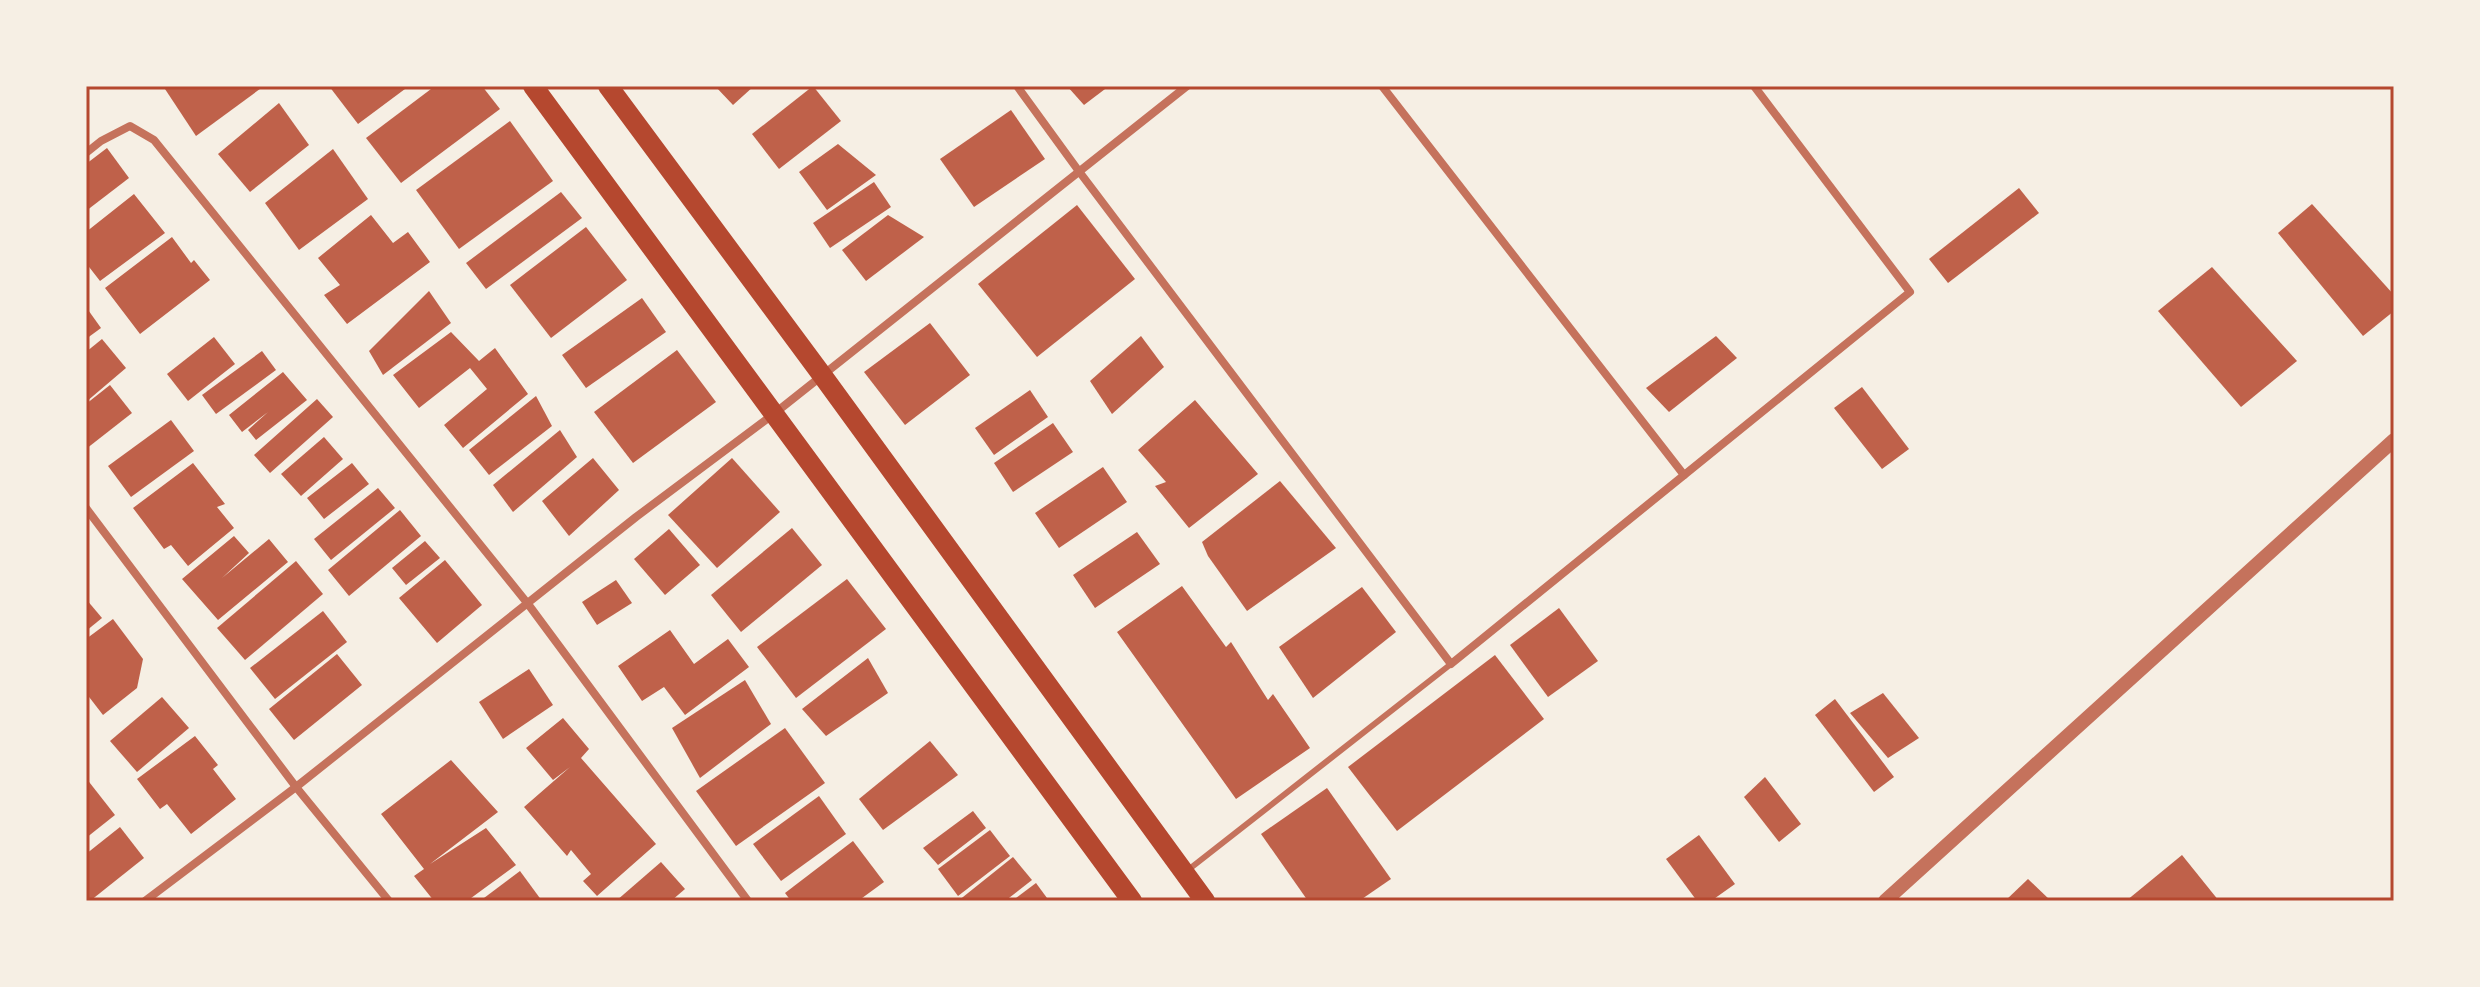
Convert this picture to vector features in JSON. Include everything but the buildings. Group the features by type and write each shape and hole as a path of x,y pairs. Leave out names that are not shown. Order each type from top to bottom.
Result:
{"main road":[{"path":"533,86 1132,901"},
{"path":"608,86 1205,901"}],"street":[{"path":"1017,86 1451,664 1910,292 1754,86"},
{"path":"145,901 296,787 636,517 775,413 1187,86"},
{"path":"1382,86 1684,475"},
{"path":"86,153 130,126 154,140 528,604 748,901"},
{"path":"1885,901 2394,440"},
{"path":"86,508 296,787 389,901"}],"lane":[{"path":"1186,873 1451,664"}]}
